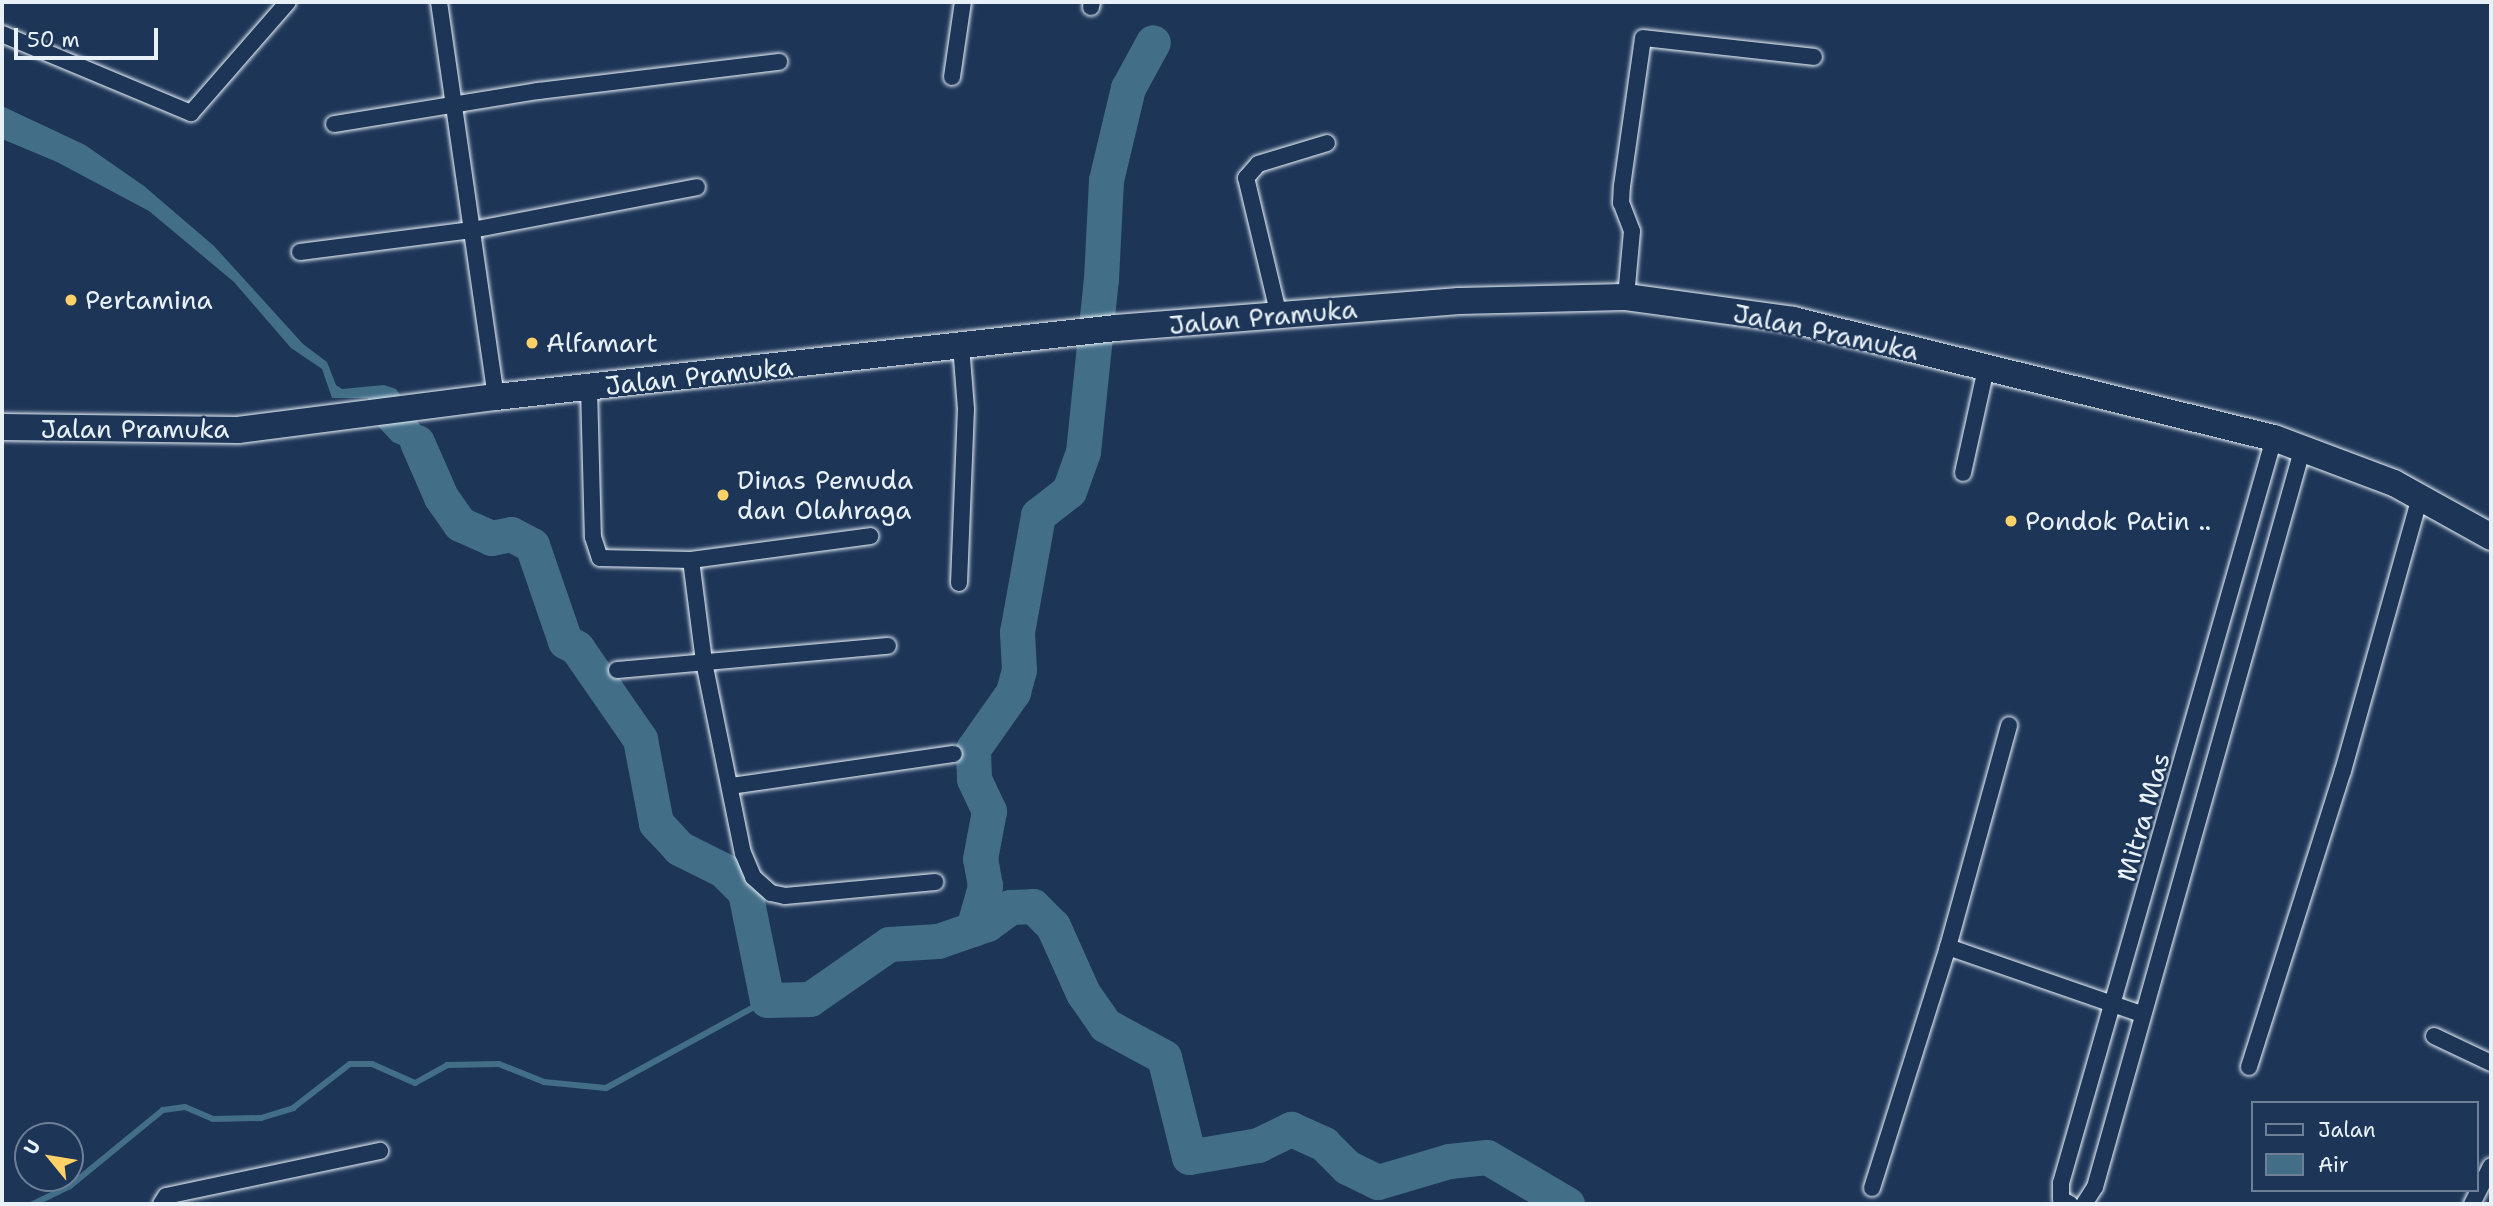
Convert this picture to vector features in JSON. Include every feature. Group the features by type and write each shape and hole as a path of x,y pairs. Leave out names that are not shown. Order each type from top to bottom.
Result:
{"main road":[{"name":"Jalan Pramuka","path":"2,427 238,430 409,407 1116,328 1459,301 1626,297 1793,320 2274,438 2304,447 2420,497 2491,537"}],"street":[{"path":"2,34 191,113 288,2"},
{"path":"439,2 496,397"},
{"path":"952,77 963,2"},
{"path":"1626,297 1632,231 1621,204 1622,187 1643,38 1814,57"},
{"path":"334,124 453,105 779,62"},
{"path":"1279,316 1245,178 1258,163 1327,143"},
{"path":"300,252 472,230 697,187"},
{"path":"959,583 966,409 961,345"},
{"path":"1963,473 1986,368"},
{"path":"589,388 596,554 611,561 691,560 870,536"},
{"name":"Mitra Mas","path":"2070,1204 2061,1199 2061,1183 2181,774 2274,438"},
{"name":"Mitra Mas","path":"2084,1204 2095,1187 2207,782 2304,447"},
{"path":"2249,1067 2343,771 2420,497"},
{"path":"691,560 704,662 743,853 753,877 771,893 785,896 934,882"},
{"path":"617,670 888,646"},
{"path":"1872,1188 1948,947 2009,725"},
{"path":"731,786 954,754"},
{"path":"2181,774 2207,782"},
{"path":"1948,947 2113,1001 2142,1014"},
{"path":"2434,1036 2491,1063"},
{"path":"161,1204 166,1196 380,1151"},
{"path":"2479,1190 2491,1166"}],"water":[{"path":"2,106 85,145 144,186 214,246 303,344 327,362 336,385 342,389 384,385 396,389 428,437 444,483 425,492 407,448 393,442 378,426 368,398 332,398 322,369 291,348 234,282 149,211 57,162 2,139"}],"waterway":[{"path":"973,929 985,886 980,859 989,811 974,779 973,749 1013,692 1019,670 1017,632 1038,515 1069,491 1083,452 1101,279 1106,180 1128,88 1153,42"},
{"path":"417,442 441,497 460,524 491,538 511,534 532,545 565,641 577,648 640,739 656,823 679,848 723,870 745,892 767,1000 810,999 889,944 938,941 987,924 1010,907 1033,906 1053,926 1083,993 1105,1025 1164,1057 1189,1157 1258,1145 1291,1129 1324,1144 1347,1167 1378,1182 1449,1161 1487,1157 1567,1204"},
{"path":"33,1204 70,1186 163,1110 185,1107 213,1119 261,1118 293,1108 350,1064 372,1064 415,1083 447,1065 499,1064 544,1082 606,1088 767,1000"}],"place":[{"name":"Pertamina","path":"71,300"},
{"name":"Alfamart","path":"532,343"},
{"name":"Dinas Pemuda dan Olahraga","path":"723,495"},
{"name":"Pondok Patin ..","path":"2011,521"}]}
